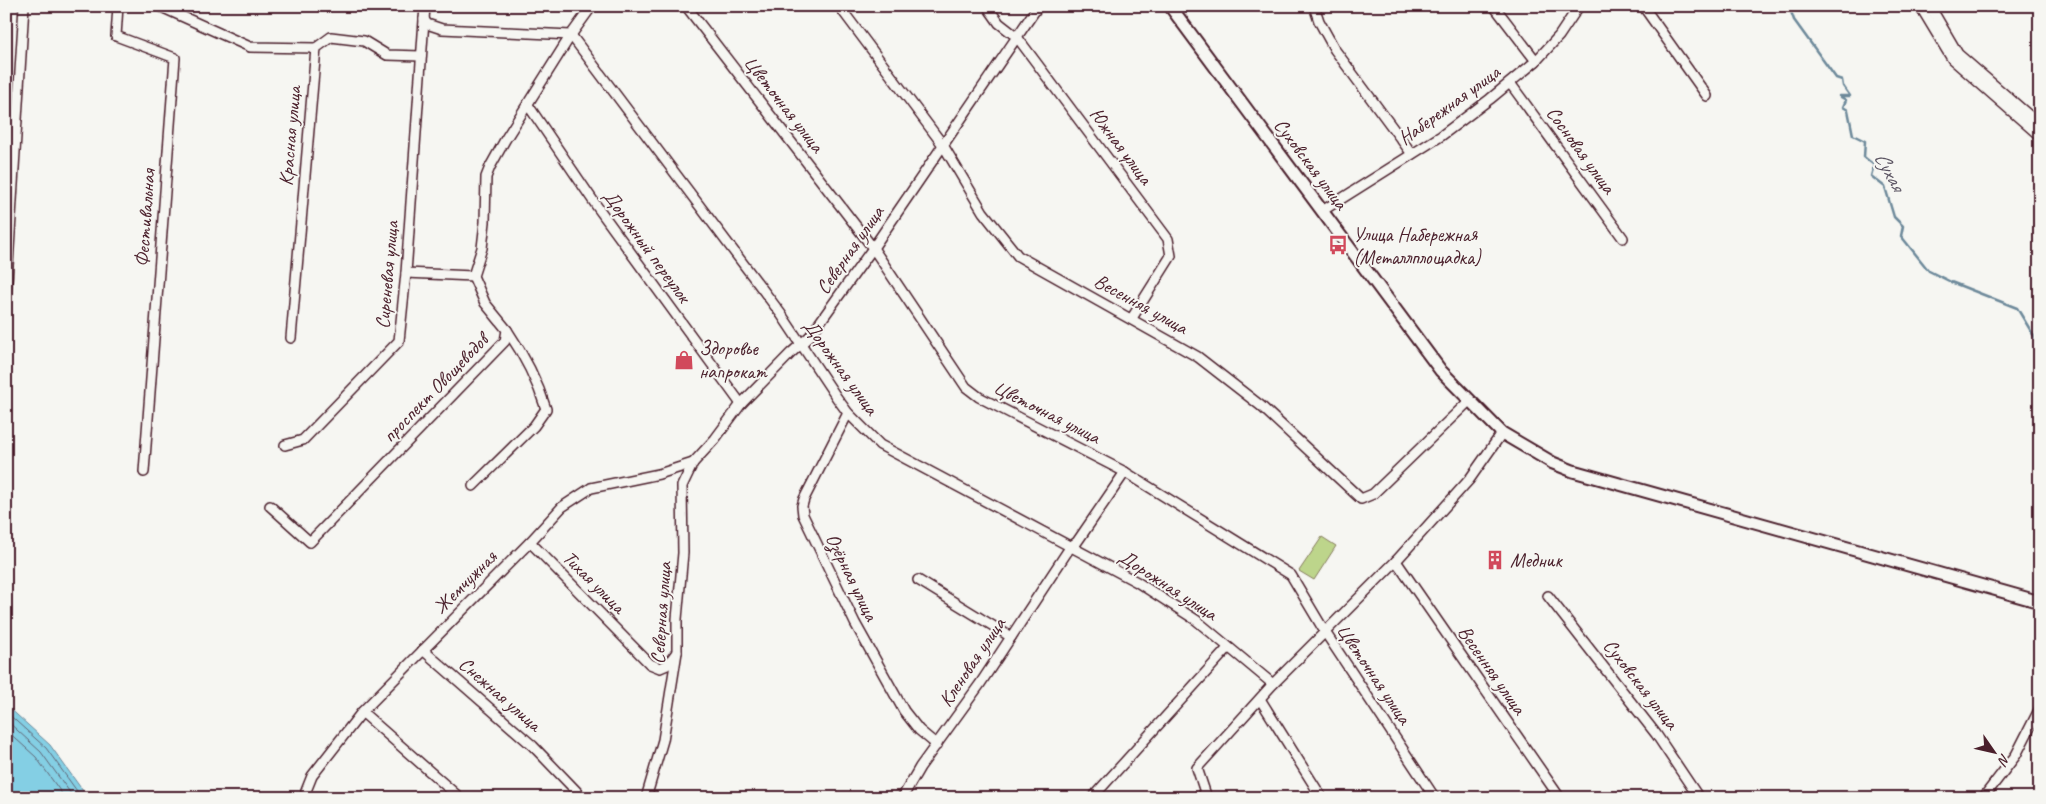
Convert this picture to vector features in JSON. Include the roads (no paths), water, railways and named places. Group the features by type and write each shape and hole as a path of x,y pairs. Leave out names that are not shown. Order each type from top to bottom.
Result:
{"street":[{"path":"6,298 24,6"},
{"name":"Фестивальная","path":"118,6 116,36 175,58 144,472"},
{"path":"159,6 250,46 316,48 331,37 364,41 388,55 421,56"},
{"name":"Сиреневая улица","path":"285,445 303,440 399,341 406,273 425,6"},
{"path":"406,273 474,276 482,248 485,222 486,178 505,140 570,35 592,6"},
{"name":"Цветочная улица","path":"686,6 873,248 966,387 978,397 1124,472 1291,575 1325,632 1436,798"},
{"name":"Весенняя улица","path":"839,6 943,144 983,212 1018,256 1132,318 1198,357 1262,406 1362,499 1373,494 1470,401"},
{"name":"Южная улица","path":"987,6 999,22 1017,37 1168,240 1171,256 1132,318"},
{"name":"Северная улица","path":"646,798 664,740 677,652 677,619 684,537 682,486 693,463 715,439 741,404 810,336 873,248 1038,6"},
{"name":"Суховская улица","path":"1170,6 1441,371 1502,432 1553,463 1573,471 2040,602"},
{"path":"1314,6 1319,21 1335,50 1412,154"},
{"path":"1494,6 1536,61"},
{"name":"Набережная улица","path":"1322,211 1441,136 1510,82 1536,61 1559,36 1579,6"},
{"path":"1643,6 1707,96"},
{"path":"1920,6 1952,58 2040,136"},
{"path":"1930,6 1958,54 2040,124"},
{"path":"424,19 427,24 442,29 570,35"},
{"name":"Дорожная улица","path":"570,35 781,314 848,413 880,445 1137,582 1196,620 1272,684"},
{"name":"Красная улица","path":"291,338 316,48"},
{"name":"Сосновая улица","path":"1510,82 1623,238"},
{"name":"Дорожный переулок","path":"528,105 596,205 741,404"},
{"name":"проспект Овощеводов","path":"270,506 310,542 505,341 507,330 485,303 474,276"},
{"path":"473,486 534,426 546,409 540,389 522,352 507,330"},
{"name":"Озёрная улица","path":"848,413 804,498 803,514 855,623 904,711 919,730 937,745"},
{"path":"1207,798 1197,768 1272,684 1396,561 1469,480 1502,432"},
{"name":"Жемчужная","path":"308,794 312,776 362,712 530,542 562,507 591,488 659,474 693,463"},
{"name":"Кленовая улица","path":"902,798 920,767 1011,637 1070,546 1077,542 1124,472"},
{"name":"Тихая улица","path":"530,542 650,664 660,668 667,665 677,652"},
{"name":"Весенняя улица","path":"1396,561 1560,798"},
{"path":"918,580 1011,637"},
{"name":"Суховская улица","path":"1548,596 1656,734 1699,798"},
{"path":"1092,798 1228,648"},
{"name":"Снежная улица","path":"423,650 533,746 583,798"},
{"path":"1260,699 1322,798"},
{"path":"1983,798 2016,756 2040,708"},
{"path":"362,712 460,798"}],"water":[{"path":"6,705 50,745 88,798 6,798"}],"waterway":[{"name":"Сухая","path":"1789,6 1794,20 1836,78 1842,80 1843,86 1850,96 1839,96 1846,100 1843,107 1848,110 1853,135 1865,141 1864,157 1874,165 1871,176 1885,187 1894,217 1903,226 1901,236 1929,271 1951,282 2017,308 2040,346"}],"place":[{"name":"Улица Набережная (Металлплощадка)","path":"1338,245"},
{"name":"Здоровье напрокат","path":"684,360"},
{"name":"Медник","path":"1495,560"}]}
